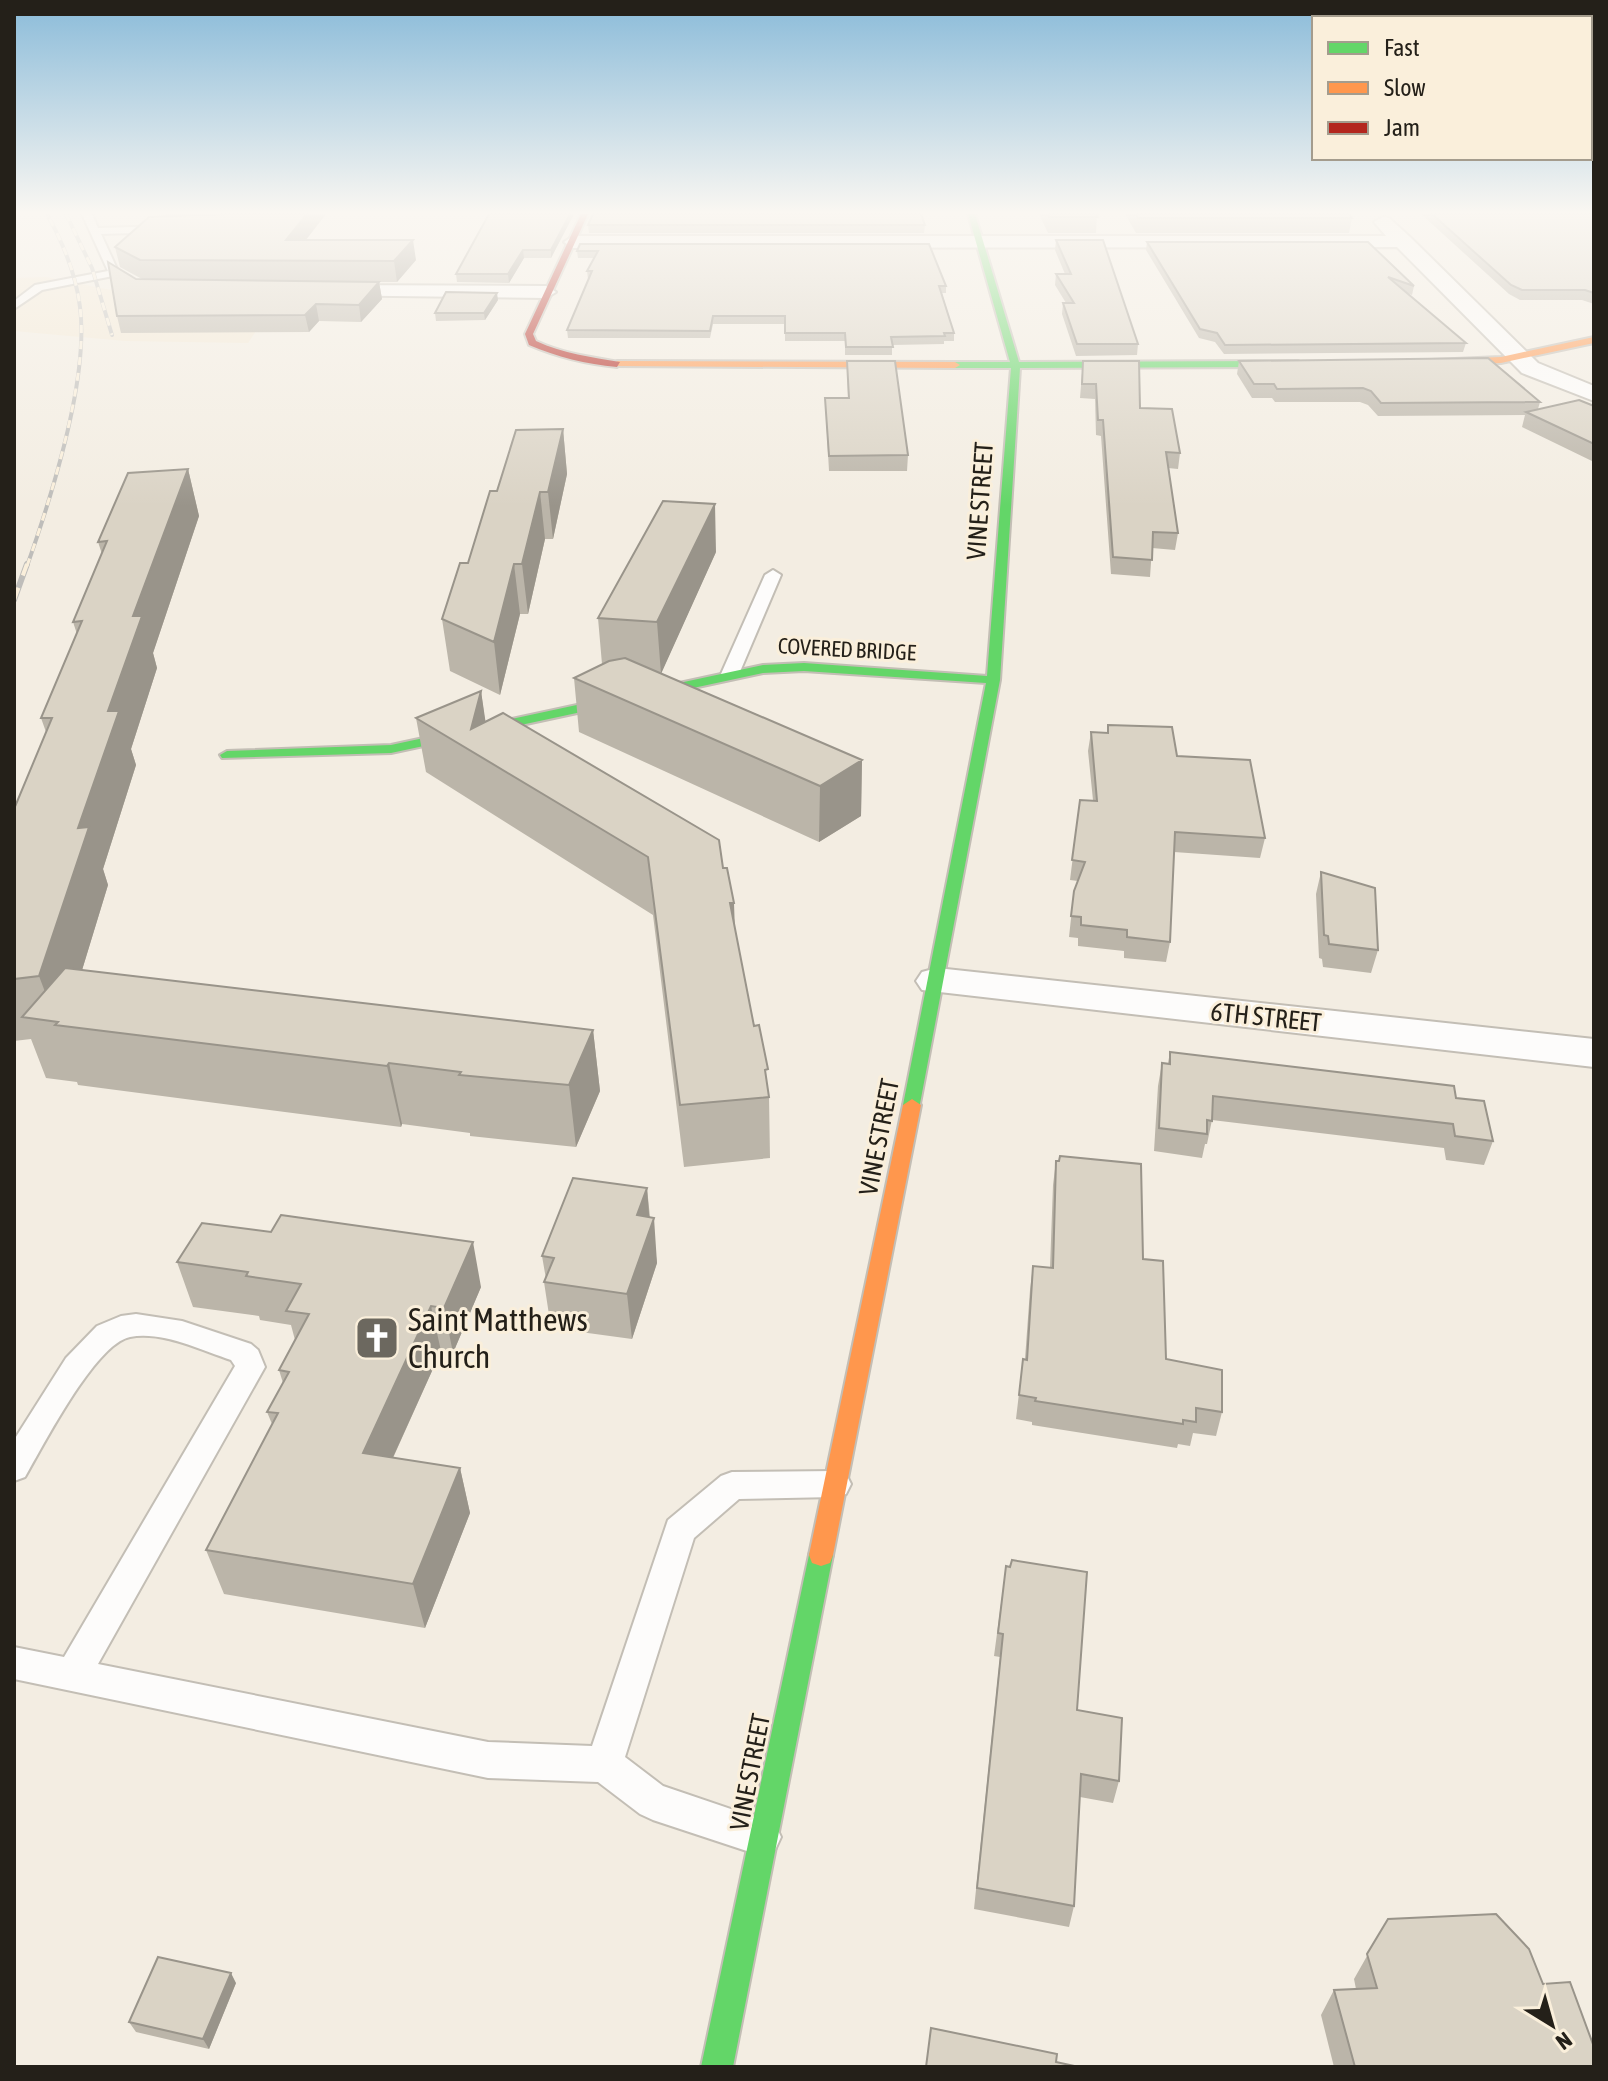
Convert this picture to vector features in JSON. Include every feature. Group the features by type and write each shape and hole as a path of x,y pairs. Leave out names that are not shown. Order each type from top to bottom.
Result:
{"street":[{"path":"538,311 529,334 532,343 560,355 584,360 673,365 1322,364"},
{"name":"VINE STREET","path":"717,2067 937,981 993,680 1016,366 1000,311"},
{"path":"1473,311 1530,368 1594,394"},
{"path":"1418,363 1481,362 1594,340"},
{"name":"COVERED BRIDGE","path":"227,755 391,749 763,669 804,667 993,680"},
{"name":"6TH STREET","path":"937,981 1594,1053"}],"lane":[{"path":"730,674 773,575"},
{"path":"14,1468 64,1383 103,1337 117,1328 132,1326 172,1331 241,1352 248,1358 250,1367 73,1675"},
{"path":"604,1764 680,1530 732,1486 835,1484"},
{"path":"14,1663 488,1760 604,1764 653,1801 763,1837"}],"shaded area":[{"path":"14,311 269,311 248,343 125,341 14,331"}],"building":[{"path":"116,311 309,311 305,315 117,316"},
{"path":"436,311 485,311 484,313"},
{"path":"575,311 947,311 954,333 944,333 945,336 891,337 893,347 846,347 845,333 785,333 785,316 713,316 710,331 567,330"},
{"path":"1066,311 1127,311 1138,344 1077,344"},
{"path":"1189,311 1428,311 1466,343 1225,345 1217,333 1200,329"},
{"path":"1488,358 1540,402 1381,403 1371,391 1363,388 1277,389 1274,384 1254,384 1239,361"},
{"path":"847,361 895,361 908,455 829,456 825,398 849,398"},
{"path":"1083,361 1139,361 1140,408 1172,409 1180,453 1166,452 1178,533 1153,532 1152,560 1113,557 1103,420 1098,420 1096,384 1082,384"},
{"path":"1579,400 1594,406 1594,444 1526,412"},
{"path":"563,429 548,492 540,492 522,564 514,564 494,642 442,619 460,563 468,563 490,491 497,491 516,430"},
{"path":"188,469 133,616 142,616 108,711 119,711 78,828 89,827 39,976 14,979 14,809 52,718 41,718 82,621 73,622 107,541 98,542 128,473"},
{"path":"663,501 715,504 657,622 598,618"},
{"path":"625,658 862,760 820,786 574,678 609,661"},
{"path":"481,691 471,729 503,713 719,840 723,868 727,868 734,903 730,903 754,1026 759,1025 768,1069 765,1070 769,1097 680,1105 648,857 416,718"},
{"path":"1108,725 1172,727 1177,756 1250,760 1265,838 1175,832 1170,942 1127,937 1127,930 1081,925 1081,917 1071,916 1074,891 1085,862 1072,860 1080,800 1097,801 1091,732 1108,733"},
{"path":"1321,872 1375,888 1378,950 1329,944 1328,936 1324,935"},
{"path":"65,968 593,1030 569,1085 459,1075 461,1072 389,1063 387,1066 55,1025 58,1022 22,1017"},
{"path":"1170,1052 1454,1086 1456,1098 1484,1101 1493,1141 1455,1136 1453,1124 1213,1096 1212,1121 1207,1120 1207,1134 1159,1128 1162,1063 1170,1064"},
{"path":"1060,1156 1141,1164 1143,1259 1163,1261 1166,1359 1222,1370 1222,1412 1196,1408 1196,1422 1183,1420 1183,1424 1035,1401 1036,1398 1019,1395 1023,1359 1027,1360 1033,1266 1053,1268 1056,1161"},
{"path":"573,1178 647,1188 637,1215 654,1218 627,1294 544,1282 554,1258 542,1256"},
{"path":"281,1215 473,1242 444,1308 431,1306 363,1453 460,1468 413,1584 206,1550 278,1413 267,1412 289,1372 279,1370 309,1314 286,1311 301,1284 246,1276 248,1272 177,1262 202,1223 271,1232"},
{"path":"1012,1560 1087,1572 1077,1710 1122,1718 1119,1781 1081,1774 1074,1906 977,1888 1003,1634 998,1633 1006,1566 1010,1567"},
{"path":"1496,1914 1529,1949 1543,1984 1570,1982 1594,2047 1594,2067 1355,2067 1334,1990 1377,1988 1367,1954 1388,1919"},
{"path":"158,1957 231,1973 203,2039 129,2022"},
{"path":"931,2028 1057,2054 1056,2062 1079,2067 926,2067"}],"railway":[{"path":"27,566 47,507 74,402 79,368 80,311"},
{"path":"105,311 112,335"},
{"path":"14,600 27,564"}],"traffic: fast":[{"path":"912,1105 993,680 1016,366 1000,311"},
{"path":"955,365 1298,364"},
{"path":"227,755 391,749 763,669 804,667 993,680"},
{"path":"717,2067 821,1555"}],"traffic: slow":[{"path":"1431,363 1501,360 1594,340"},
{"path":"617,364 955,365"},
{"path":"821,1555 912,1105"}],"traffic: jam":[{"path":"540,311 529,334 532,343 584,360 617,364"}],"place":[{"name":"Saint Matthews Church","path":"377,1338"}]}
